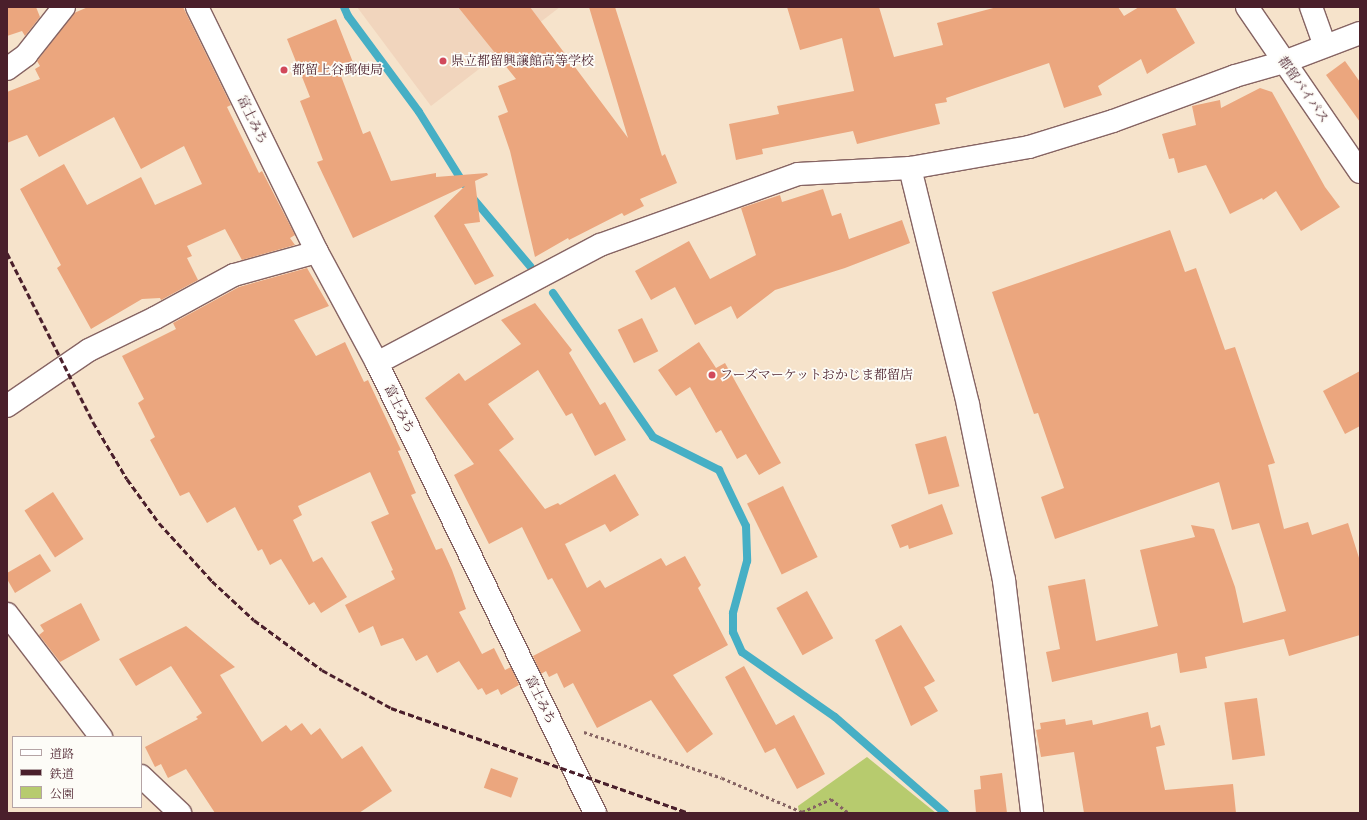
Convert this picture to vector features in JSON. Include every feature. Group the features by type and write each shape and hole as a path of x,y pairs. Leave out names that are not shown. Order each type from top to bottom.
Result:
{"main road":[{"path":"7,69 26,55 64,7"},
{"name":"富士みち","path":"197,7 316,252 377,363 595,813"},
{"name":"都留バイパス","path":"1247,7 1360,172"},
{"path":"1311,7 1325,46"},
{"path":"377,363 600,245 798,174 910,168 1030,147 1113,121 1235,76 1284,62 1360,32"},
{"path":"910,168 968,405 1004,580 1032,813"},
{"path":"7,406 89,350 155,318 234,275 316,252"},
{"path":"9,620 100,736"},
{"path":"142,777 180,813"}],"path":[{"path":"551,722 722,778 802,812 831,799 849,813"}],"shaded area":[{"name":"県立都留興譲館高等学校","path":"357,7 560,7 431,106"}],"green space":[{"path":"867,757 936,813 799,813 798,806"}],"building":[{"path":"7,7 36,7 40,17 25,36 22,31 7,36"},
{"path":"88,7 183,7 231,105 227,107 259,173 262,171 295,235 290,238 295,245 242,260 225,229 187,246 192,256 187,258 198,280 161,300 160,298 142,299 91,329 57,268 61,265 20,189 64,164 87,205 141,177 155,205 202,184 184,146 141,169 114,117 39,157 27,135 7,143 7,92 40,79 35,69 40,66 37,61 74,13"},
{"path":"458,7 530,7 628,138 589,7 615,7 662,156 665,154 677,183 640,199 644,206 624,216 622,213 569,240 568,238 535,257 510,151 498,116 508,112 498,86 516,79"},
{"path":"787,7 879,7 894,57 943,45 937,23 997,7 1118,7 1124,16 1139,7 1175,7 1195,43 1147,74 1141,59 1098,86 1102,95 1064,108 1049,63 946,98 947,102 935,104 940,124 857,144 853,131 762,149 763,154 736,160 729,124 779,114 777,106 854,91 842,38 800,50"},
{"path":"336,19 356,70 341,76 363,134 370,131 391,181 436,173 436,177 487,173 488,175 475,181 480,222 464,224 494,276 475,285 434,216 465,186 353,238 317,162 323,160 300,101 310,97 287,39"},
{"path":"1345,61 1360,82 1360,122 1326,75"},
{"path":"1260,88 1272,92 1325,187 1340,207 1301,231 1276,191 1263,200 1262,198 1230,214 1206,165 1178,173 1174,158 1169,159 1162,134 1196,125 1192,106 1220,100 1221,108"},
{"path":"823,189 832,216 841,213 849,239 902,220 910,243 845,268 775,290 737,319 731,306 695,325 675,287 651,300 635,271 689,241 710,279 756,255 741,208 780,195 782,202"},
{"path":"1170,230 1185,272 1196,268 1225,350 1235,347 1275,463 1268,465 1284,529 1308,522 1312,535 1348,523 1360,561 1360,635 1289,656 1284,639 1205,657 1207,668 1180,673 1177,653 1052,682 1046,652 1060,649 1048,586 1085,579 1096,641 1158,626 1140,550 1195,537 1191,525 1214,529 1235,587 1243,623 1286,611 1259,523 1232,530 1219,482 1055,539 1041,497 1064,488 1038,413 1034,414 992,292"},
{"path":"307,268 329,306 294,320 316,356 345,342 364,382 368,380 401,450 398,451 416,493 411,495 436,550 442,548 452,570 466,609 459,612 482,654 494,648 505,670 511,667 519,685 501,695 498,689 486,695 482,688 478,690 459,661 437,673 427,655 416,661 403,638 381,646 373,626 359,633 345,605 395,579 391,571 393,570 371,522 389,514 370,472 298,506 302,515 293,520 313,562 322,557 347,597 321,613 314,602 309,605 281,559 270,565 262,549 258,551 235,507 207,523 189,492 180,496 150,440 155,437 138,403 144,399 122,356 176,329 173,323 239,287"},
{"path":"535,303 572,350 569,353 600,405 605,402 626,440 595,456 572,413 566,416 538,370 488,404 514,439 499,450 545,509 558,503 560,505 615,474 639,515 610,532 605,524 565,544 587,588 600,580 605,588 661,558 666,566 685,556 701,585 698,588 728,645 673,675 713,734 687,753 651,700 597,728 573,683 564,688 557,673 549,677 546,671 541,674 533,656 581,631 552,578 548,580 522,527 489,544 454,475 474,464 425,398 459,373 465,381 521,344 501,320"},
{"path":"642,318 658,351 634,363 618,330"},
{"path":"699,342 716,368 725,363 781,463 759,475 746,454 737,459 721,430 716,433 690,387 676,396 658,370"},
{"path":"1360,371 1360,426 1345,434 1323,391"},
{"path":"946,436 959,486 929,495 915,444"},
{"path":"783,486 818,557 782,575 747,504"},
{"path":"53,492 83,539 55,557 24,511"},
{"path":"942,504 953,534 909,549 908,545 900,548 891,525"},
{"path":"40,554 51,571 15,593 7,579 7,573"},
{"path":"807,591 833,638 803,655 776,608"},
{"path":"81,603 100,640 60,662 39,635 44,631 40,625"},
{"path":"901,625 935,681 924,687 938,711 911,726 875,640"},
{"path":"186,626 235,667 220,675 262,742 286,725 291,731 302,723 311,735 320,728 342,759 362,746 392,791 359,813 215,813 186,769 168,778 161,764 155,767 145,747 198,719 196,717 202,713 171,666 136,686 119,659"},
{"path":"744,666 776,725 794,715 825,774 797,789 775,748 765,753 725,677"},
{"path":"1257,698 1265,755 1232,760 1224,703"},
{"path":"1148,712 1151,728 1160,725 1165,745 1156,747 1165,790 1233,784 1236,813 1084,813 1074,752 1041,757 1036,730 1041,729 1040,723 1065,719 1066,725 1092,720 1093,725"},
{"path":"491,768 518,778 511,798 484,788"},
{"path":"1002,773 1007,813 976,813 974,790 981,789 980,776"}],"waterway":[{"path":"344,7 348,16 419,112 464,184"},
{"path":"471,196 530,266"},
{"path":"553,293 653,437 719,470 746,526 747,561 733,613 733,632 742,652 835,717 945,813"}],"railway":[{"path":"7,253 93,422 127,479 159,523 212,581 254,620 322,670 391,708 689,813"}],"place":[{"name":"県立都留興譲館高等学校","path":"443,61"},
{"name":"都留上谷郵便局","path":"284,70"},
{"name":"フーズマーケットおかじま都留店","path":"712,375"}]}
